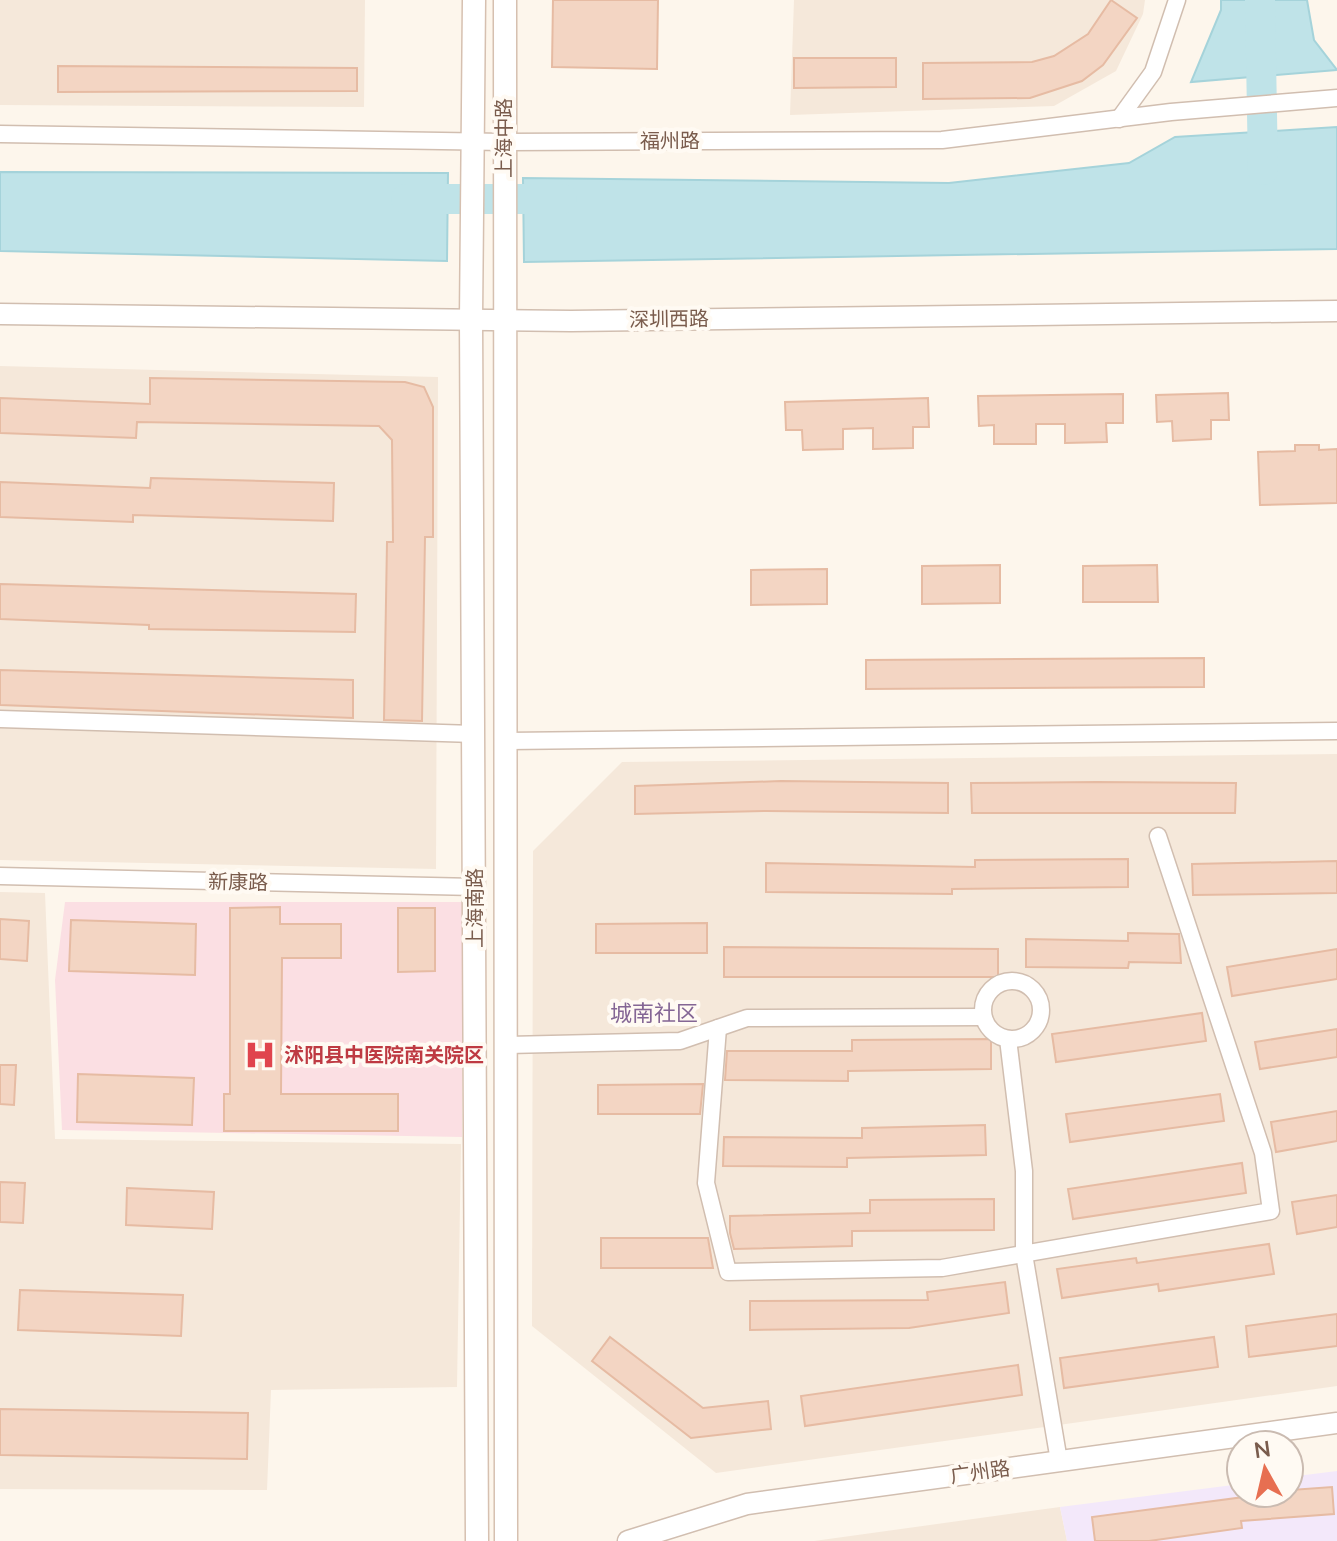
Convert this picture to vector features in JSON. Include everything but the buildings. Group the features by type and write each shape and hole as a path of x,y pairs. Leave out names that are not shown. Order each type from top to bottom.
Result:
{"main road":[{"name":"上海中路","path":"471,275 474,0"},
{"name":"上海中路","path":"505,0 505,276"},
{"name":"上海南路","path":"471,275 477,1541"},
{"name":"上海南路","path":"505,276 506,1541"}],"street":[{"path":"1119,119 1153,72 1177,0"},
{"name":"福州路","path":"0,134 504,149 942,140 1171,112 1337,98"},
{"name":"深圳西路","path":"0,314 505,320 1337,311"},
{"path":"0,719 474,734"},
{"path":"507,741 1337,731"},
{"path":"718,1028 706,1183 728,1272 942,1268 1271,1211 1263,1153 1158,836"},
{"name":"新康路","path":"0,876 475,887"},
{"path":"1018,981 1035,991 1041,1010 1040,1020 1027,1035 1008,1039 992,1032 983,1017 985,997 999,983 1018,981"},
{"path":"506,1045 680,1041 747,1018 983,1017"},
{"path":"1008,1039 1024,1171 1024,1254 1059,1461"},
{"name":"广州路","path":"628,1541 747,1504 1337,1423"}],"shaded area":[{"path":"0,0 365,0 364,107 0,105"},
{"path":"794,0 1145,0 1143,14 1116,71 1054,106 790,115"},
{"path":"0,366 438,377 436,869 0,860"},
{"path":"1337,754 1337,1386 716,1473 532,1326 533,851 622,762"},
{"path":"0,892 45,893 55,1139 461,1144 457,1387 271,1390 267,1490 0,1489"},
{"name":"沭阳县中医院南关院区","path":"65,902 462,902 462,1137 62,1130 55,980"},
{"path":"1337,1471 1337,1541 1067,1541 1060,1507 1225,1486 1225,1509 1305,1509 1305,1475"},
{"path":"1060,1507 1067,1541 814,1541"}],"water":[{"path":"1221,0 1307,0 1314,40 1337,70 1191,82 1221,10"},
{"path":"1337,127 1337,249 524,262 523,178 949,183 1129,163 1175,137"},
{"path":"0,172 448,173 447,261 0,251"}],"waterway":[{"path":"1260,0 1263,170"},
{"path":"406,199 562,199"}],"place":[{"name":"沭阳县中医院南关院区","path":"260,1055"}],"district":[{"name":"城南社区","path":"654,1013"}]}
